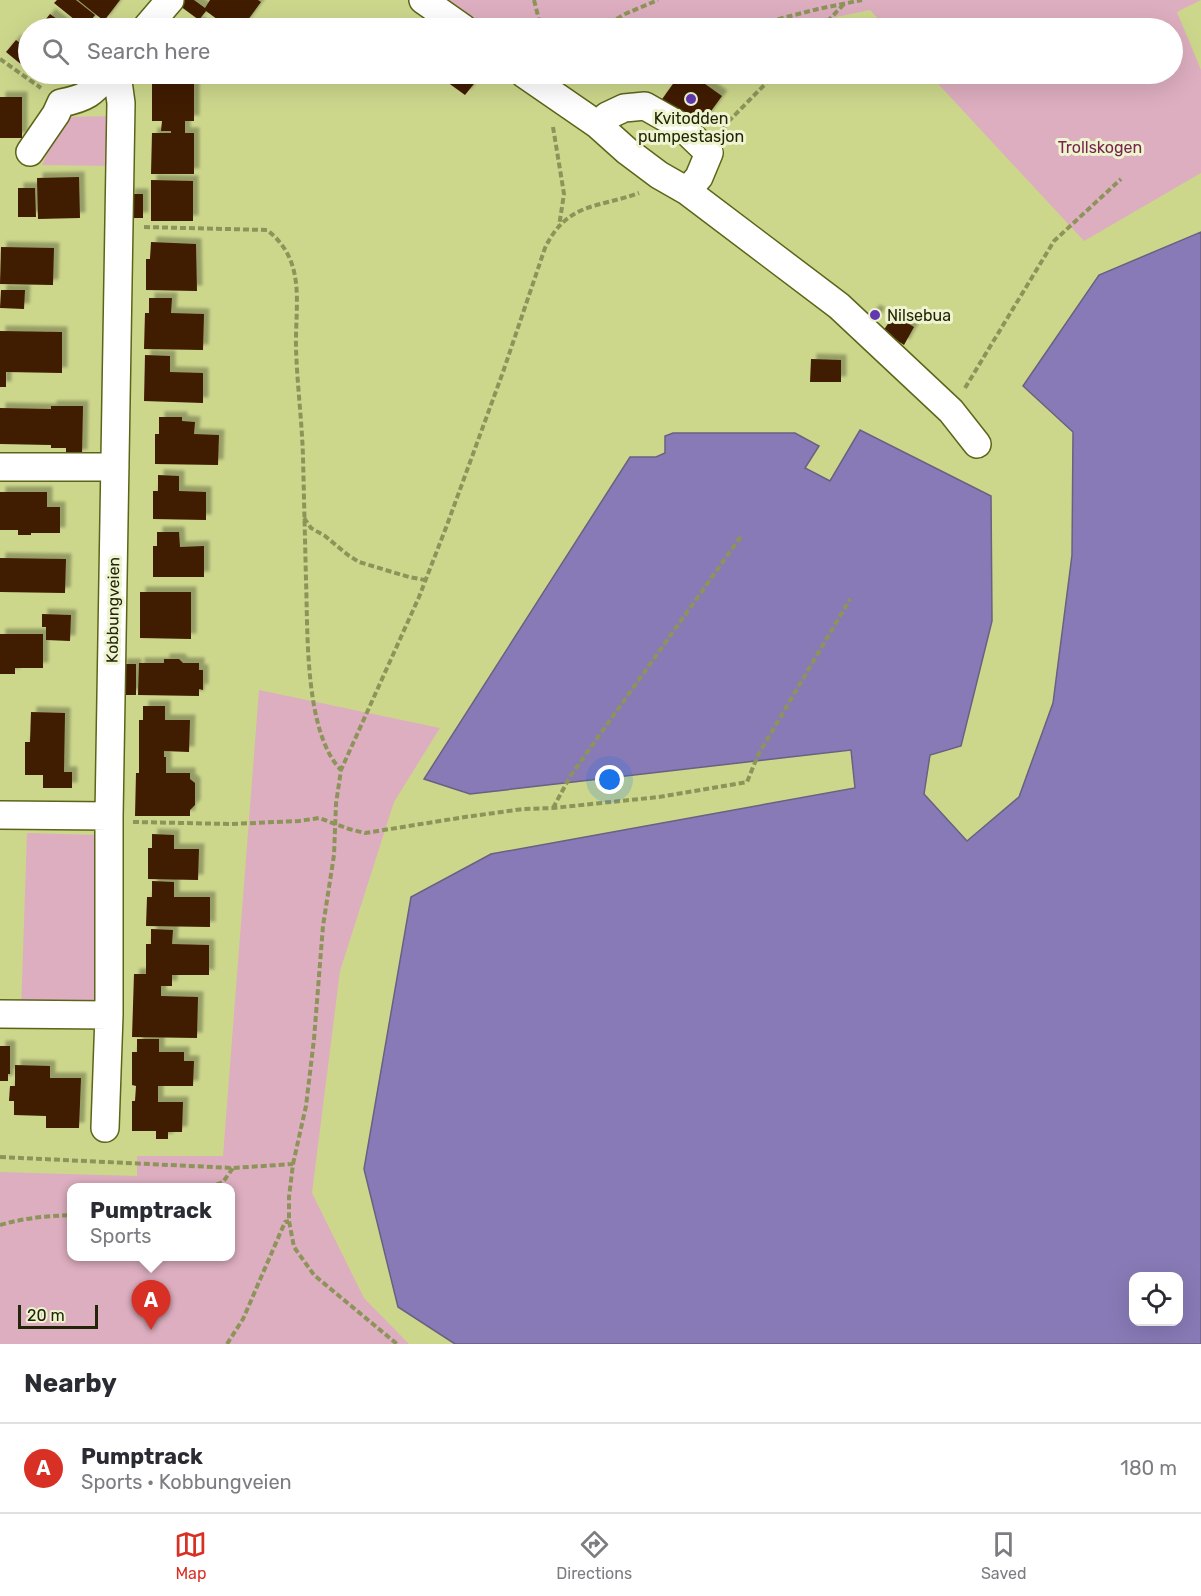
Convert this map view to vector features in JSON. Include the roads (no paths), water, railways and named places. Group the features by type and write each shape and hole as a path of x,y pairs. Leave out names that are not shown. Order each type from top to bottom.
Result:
{"street":[{"path":"155,18 170,0"},
{"path":"423,0 449,18"},
{"path":"30,152 61,103 90,94 100,84"},
{"name":"Kobbungveien","path":"105,1128 109,1015 109,816 119,306 121,103 118,84"},
{"path":"538,84 598,125 659,175 687,190 839,306 951,411 977,444"},
{"path":"598,125 607,116 624,108 645,106 681,127 709,153 699,177 687,190"},
{"path":"0,467 115,467"},
{"path":"0,815 109,816"},
{"path":"0,1014 109,1015"}],"place":[{"name":"Kvitodden pumpestasjon","path":"691,99"},
{"name":"Nilsebua","path":"875,315"},
{"name":"Pumptrack","path":"151,1330"}],"park label":[{"name":"Trollskogen","path":"1100,147"}]}
